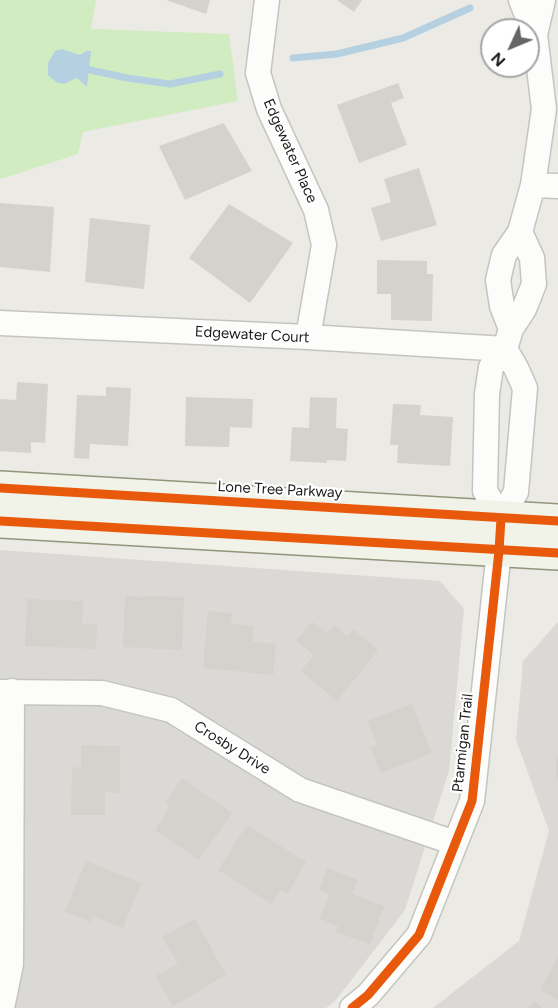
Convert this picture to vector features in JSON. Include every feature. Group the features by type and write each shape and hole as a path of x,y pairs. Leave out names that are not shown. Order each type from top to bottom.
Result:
{"street":[{"name":"Edgewater Place","path":"267,0 258,73 269,109 316,210 324,245 308,337"},
{"path":"521,0 528,18"},
{"path":"539,18 543,0"},
{"path":"520,232 532,258 534,284 524,309 508,339 491,367 487,394 485,491 501,518 516,492 525,388 516,368 508,339 498,280 504,255 520,232 533,185 544,109 540,76"},
{"path":"533,185 558,186"},
{"name":"Edgewater Court","path":"0,323 308,337 508,339"},
{"name":"Lone Tree Parkway","path":"0,488 558,520"},
{"name":"Ptarmigan Trail","path":"352,1008 368,995 419,935 472,801 501,518"},
{"path":"0,521 558,553"},
{"path":"2,1008 11,964 6,691"},
{"name":"Crosby Drive","path":"6,691 102,693 171,710 300,790 455,843"}],"shaded area":[{"path":"0,550 440,581 464,609 449,771 405,910 336,1000 326,1008 0,1008"},
{"path":"558,622 558,1008 433,1008 519,941 549,831 516,740 523,661"}],"green space":[{"path":"0,0 96,0 91,29 229,34 238,101 83,132 78,154 0,178"}],"water":[{"path":"62,49 80,55 91,51 87,87 77,78 64,84 56,82 48,75 48,63 55,51"}],"building":[{"path":"166,0 210,0 206,14"},
{"path":"337,0 362,0 354,12"},
{"path":"398,83 404,98 391,103 407,145 359,163 337,105"},
{"path":"224,123 252,171 185,200 159,146"},
{"path":"419,168 437,225 381,241 371,208 391,202 384,179"},
{"path":"0,203 54,207 50,272 0,267"},
{"path":"229,204 293,243 250,303 189,258"},
{"path":"90,218 150,225 144,289 85,282"},
{"path":"377,260 427,261 427,274 433,274 432,321 391,320 391,294 377,294"},
{"path":"17,382 48,384 45,443 31,442 31,453 0,451 0,399 16,400"},
{"path":"106,387 131,388 128,446 90,444 89,459 74,458 77,395 106,396"},
{"path":"186,397 253,399 252,428 230,427 229,447 185,446"},
{"path":"310,397 337,398 336,428 348,429 346,461 327,460 327,463 290,461 292,427 309,428"},
{"path":"393,404 421,405 420,415 453,417 450,466 397,463 398,445 390,445"},
{"path":"125,596 184,597 182,650 123,647"},
{"path":"27,599 83,601 82,624 97,624 96,649 25,646"},
{"path":"208,611 232,613 231,624 254,626 253,642 276,644 273,675 203,668"},
{"path":"312,622 327,633 334,625 347,636 353,629 378,650 337,701 301,671 314,655 296,641"},
{"path":"412,704 432,753 381,773 370,748 377,745 368,721"},
{"path":"81,745 120,746 120,793 105,792 105,815 71,815 72,767 81,768"},
{"path":"556,757 558,757 558,779 556,779"},
{"path":"182,778 232,813 199,860 155,830 170,807 165,803"},
{"path":"247,825 306,862 287,894 281,890 272,904 218,870"},
{"path":"86,861 141,883 123,928 93,916 91,922 65,912"},
{"path":"327,868 358,880 352,894 384,906 370,944 336,932 338,926 320,919 329,894 319,891"},
{"path":"195,919 226,975 173,1006 156,976 178,964 162,937"},
{"path":"558,957 558,1000 540,990"},
{"path":"535,1001 542,1008 527,1008"}],"waterway":[{"path":"293,58 337,54 403,38 470,8"},
{"path":"81,68 170,84 220,74"}],"cycle path":[{"path":"0,488 558,521"},
{"path":"352,1008 368,995 419,935 472,801 501,518"},
{"path":"0,521 558,553"}]}
